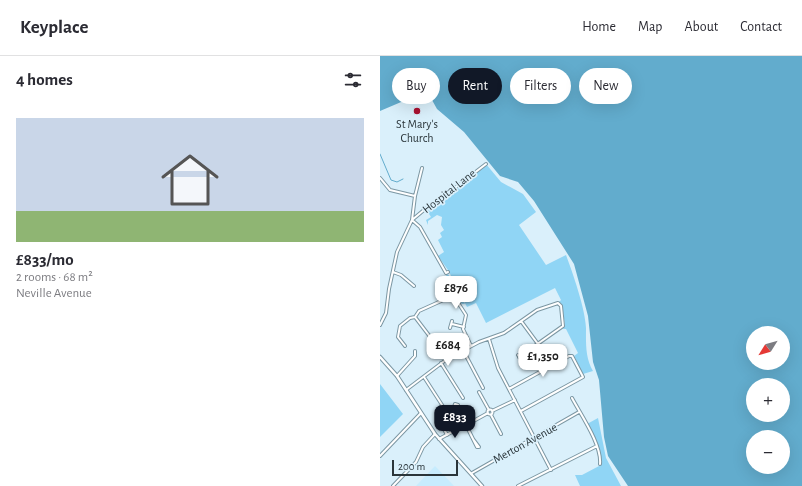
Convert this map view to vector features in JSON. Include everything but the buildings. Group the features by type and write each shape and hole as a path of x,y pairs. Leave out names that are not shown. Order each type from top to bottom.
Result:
{"street":[{"name":"Hospital Lane","path":"412,220 486,164"},
{"path":"380,325 386,313 393,272 400,246 415,210 415,196 422,168"},
{"path":"380,178 390,190 415,196"},
{"path":"415,210 424,210"},
{"path":"412,220 420,227 446,273 448,272"},
{"path":"393,272 403,276 414,286"},
{"path":"404,346 398,337 401,324 410,318 415,317 420,311 447,298 455,298 466,315 464,331 471,346"},
{"path":"406,390 441,363 463,350 504,333 537,310 555,302 560,304 563,326 519,357"},
{"path":"415,317 447,359"},
{"path":"521,321 538,344"},
{"path":"450,328 452,322 464,327"},
{"path":"489,339 496,362 514,400 551,470"},
{"path":"403,343 406,340"},
{"path":"463,350 483,388"},
{"path":"397,376 415,356 415,351"},
{"path":"509,389 572,356 583,377 520,411"},
{"path":"380,357 397,376 435,434 472,473 482,486"},
{"path":"441,363 464,398"},
{"path":"424,377 444,408"},
{"path":"479,392 489,410 492,411 514,400"},
{"path":"572,398 597,446 601,458 600,464"},
{"path":"439,439 463,426 464,423 454,407 455,404 458,405 460,415"},
{"path":"473,439 467,427 468,424 488,413 489,410"},
{"path":"491,415 492,411"},
{"name":"Merton Avenue","path":"472,473 579,412"},
{"path":"380,456 421,413"},
{"path":"488,413 491,415 501,434"},
{"path":"446,421 441,422 447,435"},
{"path":"464,423 468,424"},
{"path":"463,426 467,427"},
{"path":"393,486 416,462 423,447 435,434"},
{"path":"518,486 597,446"}],"shaded area":[{"path":"380,56 802,56 802,486 628,486 608,456 604,437 599,380 593,362 588,316 574,264 534,201 518,182 500,176 464,132 437,109 434,104 440,104 440,68 392,68 392,104 396,104 380,111"},
{"path":"486,164 501,182 523,194 536,212 519,225 546,265 566,255 583,311 586,328 587,355 593,371 583,374 574,356 578,353 566,329 563,329 565,325 562,305 558,303 561,300 555,288 486,323 476,303 467,307 448,270 438,256 444,252 438,240 442,237 440,233 444,230 441,225 442,217 437,215 428,221 428,225 426,220 431,217 426,209 443,198"},
{"path":"448,274 465,304 462,304 455,297 450,297 456,293 446,275"},
{"path":"380,384 403,414 380,437"},
{"path":"598,418 606,458 621,486 580,486 575,475 582,475 601,465 599,448 587,424"},
{"path":"435,466 454,486 416,486"}],"waterway":[{"path":"380,154 391,180 397,182 403,179"}],"place":[{"name":"St Mary's Church","path":"417,111"}]}
